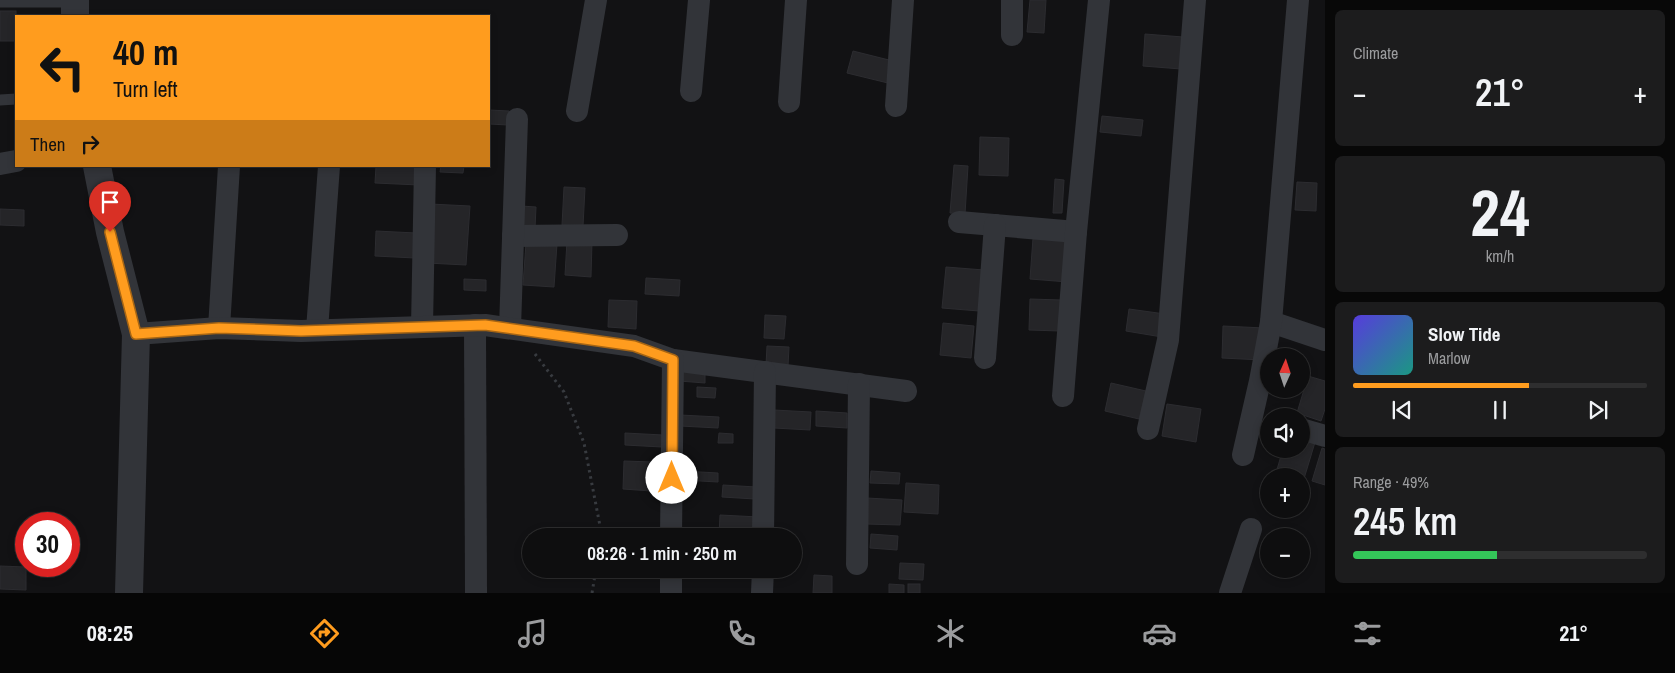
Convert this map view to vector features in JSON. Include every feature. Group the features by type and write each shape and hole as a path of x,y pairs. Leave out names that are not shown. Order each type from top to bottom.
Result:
{"street":[{"path":"577,111 596,0"},
{"path":"691,91 699,0"},
{"path":"789,102 796,0"},
{"path":"896,106 903,0"},
{"path":"1012,0 1012,36"},
{"path":"1063,396 1076,232 1099,0"},
{"path":"1148,429 1168,340 1195,0"},
{"path":"1261,408 1271,322 1298,0"},
{"path":"513,329 513,236 517,119"},
{"path":"0,164 15,161"},
{"path":"97,167 110,232 136,334 129,593"},
{"path":"219,328 229,167"},
{"path":"317,330 329,167"},
{"path":"422,327 425,167"},
{"path":"960,222 1076,232"},
{"path":"985,358 995,225"},
{"path":"513,236 617,235"},
{"path":"1271,322 1325,340"},
{"path":"136,334 219,328 317,330 475,325 634,346 673,360 906,391"},
{"path":"475,325 476,593"},
{"path":"672,528 673,360"},
{"path":"763,528 765,372"},
{"path":"857,564 859,384"},
{"path":"1242,454 1260,417"},
{"path":"1310,432 1325,436"},
{"path":"1230,593 1251,529"},
{"path":"671,578 671,593"},
{"path":"762,593 763,578"}],"lane":[{"path":"0,2 75,6"},
{"path":"0,100 15,99"}],"path":[{"path":"513,329 564,392 584,443 601,528"},
{"path":"592,593 594,578"}],"building":[{"path":"1030,0 1046,0 1044,33 1027,32"},
{"path":"0,11 16,11 15,41 0,41"},
{"path":"1145,34 1183,37 1181,69 1143,66"},
{"path":"853,51 897,62 892,84 847,73"},
{"path":"490,110 509,111 508,125 490,124"},
{"path":"1102,116 1143,120 1141,136 1100,132"},
{"path":"980,137 1009,138 1008,176 979,175"},
{"path":"954,165 968,166 965,214 950,213"},
{"path":"376,167 420,167 419,185 375,183"},
{"path":"441,167 464,167 463,173 440,172"},
{"path":"1055,179 1064,180 1062,213 1053,213"},
{"path":"1297,182 1317,183 1316,211 1295,210"},
{"path":"564,187 585,188 583,226 562,225"},
{"path":"430,204 470,206 466,265 427,263"},
{"path":"521,206 536,207 535,228 519,227"},
{"path":"0,209 24,210 24,226 0,225"},
{"path":"376,231 416,233 415,258 375,256"},
{"path":"1033,238 1071,241 1068,282 1030,279"},
{"path":"567,241 592,242 591,277 565,275"},
{"path":"526,243 557,244 554,287 523,285"},
{"path":"946,267 984,270 979,311 942,308"},
{"path":"646,278 680,280 679,296 645,294"},
{"path":"464,279 486,280 486,291 464,290"},
{"path":"1030,299 1061,300 1060,331 1029,330"},
{"path":"609,300 637,301 636,329 608,327"},
{"path":"1129,309 1165,314 1162,337 1126,331"},
{"path":"765,315 786,316 784,339 764,338"},
{"path":"943,323 974,326 971,358 940,355"},
{"path":"1223,326 1264,328 1260,360 1222,358"},
{"path":"767,346 789,347 788,366 766,365"},
{"path":"680,371 705,372 705,383 679,381"},
{"path":"1310,377 1325,381 1325,409 1321,421 1310,417 1310,408 1298,408 1301,398 1310,398"},
{"path":"1111,383 1146,391 1139,419 1105,411"},
{"path":"697,387 716,388 715,398 697,397"},
{"path":"1167,404 1201,409 1196,442 1162,436"},
{"path":"774,410 811,412 810,430 774,428"},
{"path":"816,411 847,413 847,428 816,426"},
{"path":"680,415 719,417 718,428 680,426"},
{"path":"625,433 663,435 662,447 625,445"},
{"path":"719,433 733,434 733,443 718,443"},
{"path":"1310,437 1316,439 1307,468 1277,468 1280,458 1310,458"},
{"path":"1322,448 1325,449 1325,485 1312,481"},
{"path":"624,461 653,462 651,491 623,489"},
{"path":"683,471 718,473 718,482 682,480"},
{"path":"871,471 900,473 899,484 870,483"},
{"path":"906,483 939,485 938,514 904,512"},
{"path":"723,485 756,487 755,499 722,497"},
{"path":"867,498 902,500 900,525 866,524"},
{"path":"720,515 759,517 758,528 719,528"},
{"path":"871,534 898,536 897,550 870,548"},
{"path":"900,563 924,564 923,580 899,579"},
{"path":"0,566 15,567 15,577 26,577 26,590 0,589"},
{"path":"814,575 832,576 832,593 813,593"},
{"path":"889,584 904,585 904,593 889,593"},
{"path":"908,584 920,584 920,593 908,593"}],"route":[{"path":"110,232 136,334 219,328 301,331 485,325 634,346 673,360 672,478"}]}
